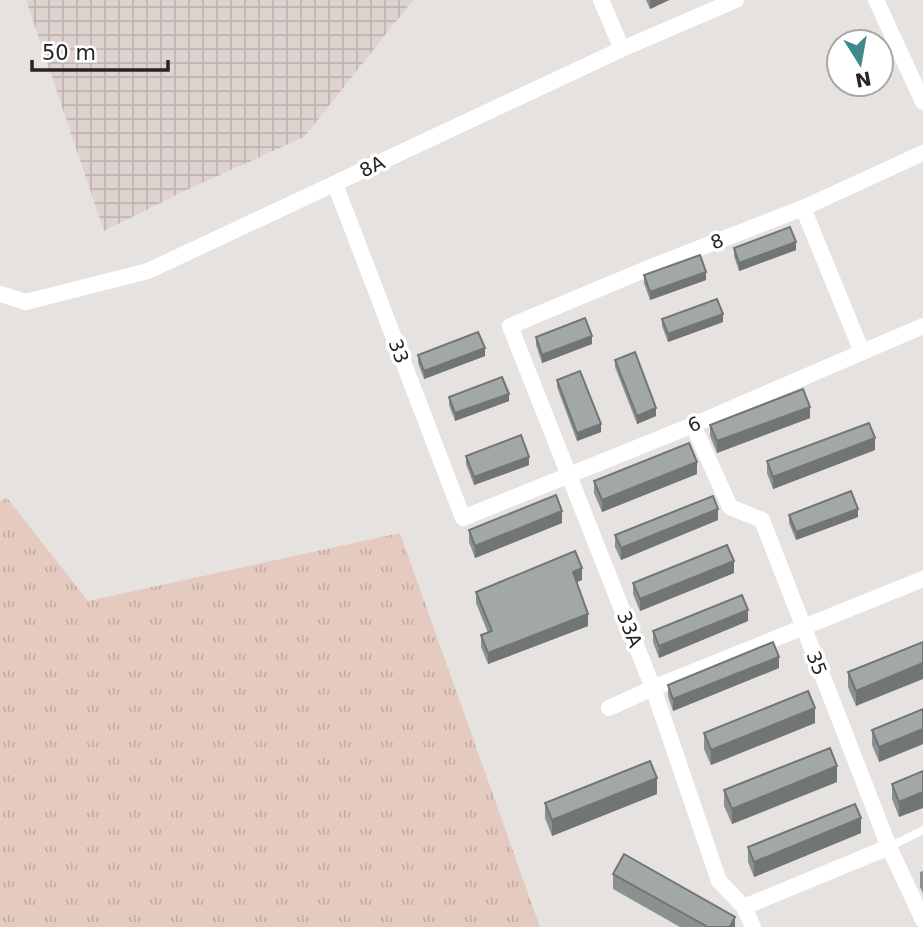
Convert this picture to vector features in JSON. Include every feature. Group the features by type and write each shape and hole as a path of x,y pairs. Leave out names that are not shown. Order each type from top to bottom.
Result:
{"street":[{"path":"601,0 622,49"},
{"name":"8A","path":"0,294 26,302 148,271 622,49 736,0"},
{"path":"876,0 923,102"},
{"name":"8","path":"510,326 803,208 923,153"},
{"name":"33","path":"335,184 463,518"},
{"path":"803,208 862,352"},
{"name":"33A","path":"510,326 653,688 719,881 744,907 752,927"},
{"name":"6","path":"463,518 693,425 923,326"},
{"name":"35","path":"693,425 730,507 762,520 889,847 923,920"},
{"path":"609,708 923,579"},
{"path":"744,907 889,847"}],"lane":[{"path":"889,847 923,830"}],"shaded area":[{"path":"26,0 413,0 304,137 182,192 104,231"}],"green space":[{"path":"7,498 88,601 400,533 540,927 0,927 0,501"}],"building":[{"path":"790,227 796,242 739,263 734,248"},
{"path":"700,255 706,272 650,292 644,275"},
{"path":"717,299 723,314 668,334 662,319"},
{"path":"585,318 592,336 542,355 536,337"},
{"path":"478,332 485,348 424,371 418,355"},
{"path":"635,352 656,408 637,416 615,360"},
{"path":"580,371 601,424 577,433 557,380"},
{"path":"502,377 509,394 455,413 449,397"},
{"path":"803,389 810,407 717,441 710,425"},
{"path":"869,423 875,438 773,477 767,461"},
{"path":"521,435 529,457 474,477 466,456"},
{"path":"689,443 697,462 602,500 594,481"},
{"path":"851,491 858,509 796,532 789,515"},
{"path":"556,495 562,511 475,546 469,530"},
{"path":"713,496 718,509 621,548 615,535"},
{"path":"727,545 734,561 640,599 633,583"},
{"path":"575,551 582,568 573,572 588,614 488,653 481,635 492,631 476,592"},
{"path":"742,595 748,610 659,646 653,631"},
{"path":"773,642 779,657 673,699 668,685"},
{"path":"923,642 923,663 856,691 848,672"},
{"path":"808,691 815,708 711,750 704,733"},
{"path":"923,709 923,729 879,747 872,730"},
{"path":"830,748 837,766 732,809 724,790"},
{"path":"650,761 657,778 552,820 545,803"},
{"path":"923,771 923,792 899,802 892,784"},
{"path":"855,804 861,818 754,862 748,847"},
{"path":"624,854 735,917 730,927 708,927 613,874"}]}
